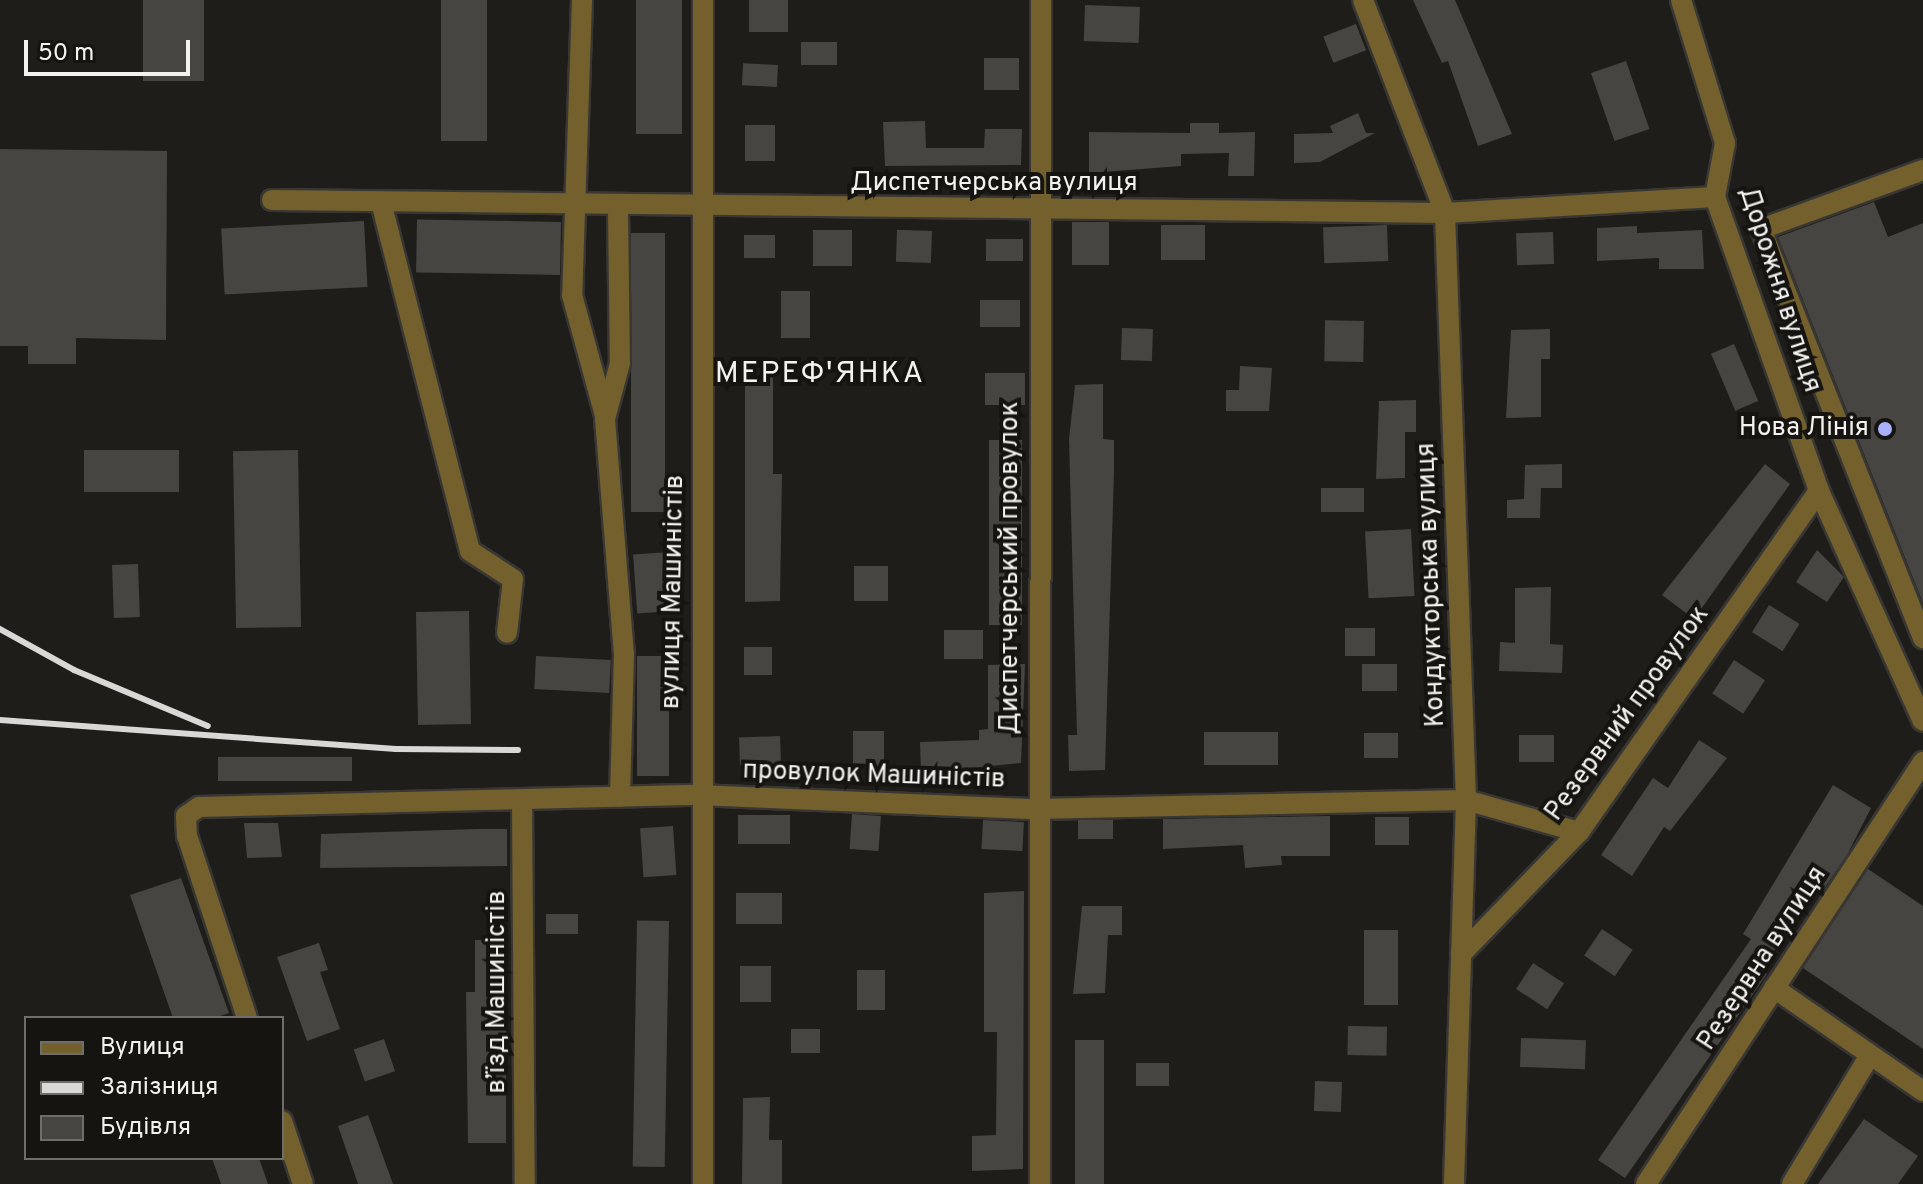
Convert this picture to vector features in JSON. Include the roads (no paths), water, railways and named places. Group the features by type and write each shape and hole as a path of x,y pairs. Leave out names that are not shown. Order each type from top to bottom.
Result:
{"street":[{"path":"582,0 572,295 605,419 624,653 620,797"},
{"name":"вулиця Машиністів","path":"703,0 706,209 697,795 703,1184"},
{"name":"Диспетчерський провулок","path":"1040,1184 1035,809 1041,0"},
{"name":"Кондукторська вулиця","path":"1363,0 1445,213 1466,800 1454,1184"},
{"name":"Дорожня вулиця","path":"1681,0 1725,143 1715,197 1819,491 1923,721"},
{"path":"1923,170 1761,229 1923,638"},
{"name":"Диспетчерська вулиця","path":"272,200 706,209 1445,213 1715,197"},
{"path":"381,202 470,551 513,579 507,633"},
{"path":"605,419 620,363 618,207"},
{"name":"Резервний провулок","path":"1461,954 1579,832 1819,491"},
{"name":"Резервна вулиця","path":"1646,1184 1923,762"},
{"name":"провулок Машиністів","path":"246,1016 187,836 186,816 199,807 697,795 1035,809 1466,800 1579,832"},
{"name":"в’їзд Машиністів","path":"522,800 525,1184"},
{"path":"1774,988 1869,1057 1923,1091"},
{"path":"1792,1184 1869,1057"},
{"path":"284,1127 303,1184"}],"railway":[{"path":"0,629 74,670 208,726"},
{"path":"0,720 396,749 518,750"}],"place":[{"name":"Нова Лінія","path":"1885,429"}],"district":[{"name":"МЕРЕФ'ЯНКА","path":"820,375"}]}
